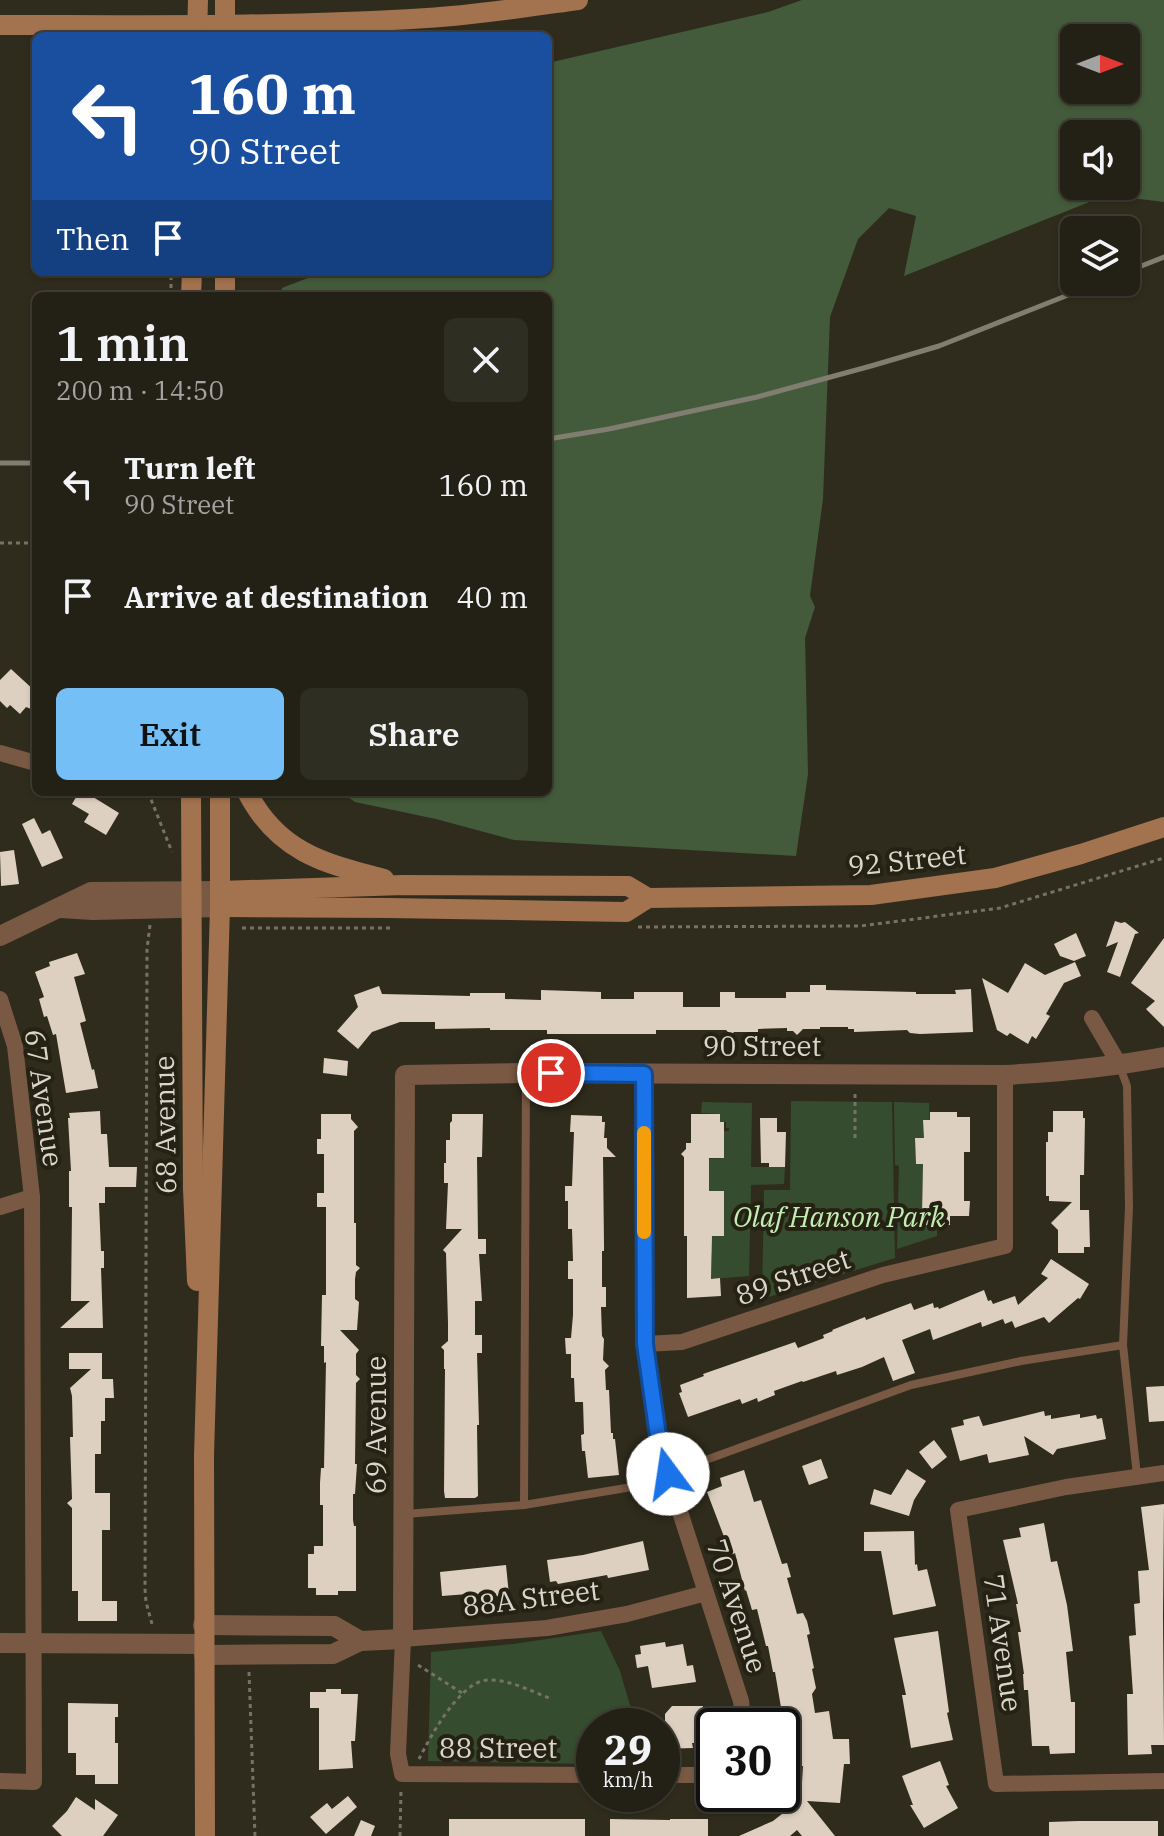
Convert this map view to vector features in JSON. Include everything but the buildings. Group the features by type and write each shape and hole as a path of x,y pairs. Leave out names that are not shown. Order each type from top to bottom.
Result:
{"main road":[{"path":"197,31 198,0"},
{"path":"225,0 225,30"},
{"path":"0,25 117,25 225,30 428,18 578,0"},
{"path":"307,32 321,22"},
{"path":"117,25 134,32"},
{"name":"68 Avenue","path":"191,796 193,1189 204,1456"},
{"name":"68 Avenue","path":"205,1836 204,1456 220,899 220,796"},
{"path":"249,796 283,839 308,855 331,865 403,885"},
{"name":"92 Street","path":"220,899 626,912 648,898 871,895 995,878 1164,827"},
{"name":"92 Street","path":"220,899 403,885 628,886 648,898"}],"street":[{"path":"0,753 32,762"},
{"name":"92 Street","path":"192,900 220,899"},
{"path":"0,936 60,908 93,910 192,900"},
{"name":"67 Avenue","path":"0,999 15,1046 32,1197 34,1782 0,1781"},
{"path":"1092,1018 1119,1064"},
{"name":"90 Street","path":"405,1075 1005,1075 1058,1072 1164,1057"},
{"name":"70 Avenue","path":"644,1074 645,1344 660,1450 742,1708"},
{"name":"69 Avenue","path":"402,1774 398,1754 403,1639 405,1075"},
{"name":"89 Street","path":"645,1344 682,1342 883,1275 1005,1246 1005,1075"},
{"path":"0,1207 32,1197"},
{"path":"1137,1476 1164,1473"},
{"name":"71 Avenue","path":"1137,1476 1066,1487 958,1510 996,1784 1164,1781"},
{"name":"88A Street","path":"204,1641 333,1654 360,1641 547,1628 627,1614 706,1593"},
{"name":"88A Street","path":"0,1643 204,1641 334,1626 360,1641"},
{"name":"88 Street","path":"402,1774 576,1775"}],"lane":[{"path":"1119,1064 1127,1086 1129,1207 1123,1345 1137,1476"},
{"path":"524,1505 526,1073"},
{"path":"404,1514 524,1505 632,1487 911,1385 1021,1361 1123,1345"}],"path":[{"path":"0,543 32,543"},
{"path":"150,796 174,856"},
{"path":"639,927 861,926 1000,908 1164,858"},
{"path":"150,917 147,949 145,1589 152,1624"},
{"path":"242,928 401,928"},
{"path":"855,1094 855,1138"},
{"path":"415,1663 462,1693"},
{"path":"249,1668 255,1836"},
{"path":"400,1836 402,1774 419,1759 430,1736 462,1693 482,1681 510,1682 549,1698"}],"green space":[{"path":"802,0 1164,0 1164,202 1140,199 1140,120 1060,120 1060,200 1094,200 904,276 916,216 889,208 858,239 830,317 823,499 810,596 815,607 805,638 808,774 796,856 514,840 355,802 347,796 552,796 552,292 282,292 282,288 313,276 552,276 552,62 768,12"},
{"name":"Olaf Hanson Park","path":"791,1101 892,1102 895,1258 762,1299 764,1190 790,1190"},
{"path":"702,1102 752,1103 751,1167 785,1167 784,1184 751,1185 749,1276 711,1279 712,1254 696,1253 713,1233 714,1236 724,1236 701,1179 709,1179 709,1165 699,1159 724,1158 724,1144 700,1131 729,1131 726,1122 720,1122 720,1114 701,1113"},
{"path":"894,1102 929,1103 930,1138 915,1138 916,1164 923,1164 922,1215 926,1215 926,1224 937,1225 937,1236 897,1249 899,1166 895,1165"},
{"path":"601,1631 620,1671 631,1708 576,1708 576,1764 428,1761 431,1652"}],"railway":[{"path":"1140,266 1164,257"},
{"path":"552,438 757,397 871,366 939,346 1066,296"},
{"path":"0,463 32,463"}],"slow traffic":[{"path":"644,1133 644,1232"}],"route":[{"path":"551,1073 644,1074 645,1344 660,1450 668,1474"}]}
